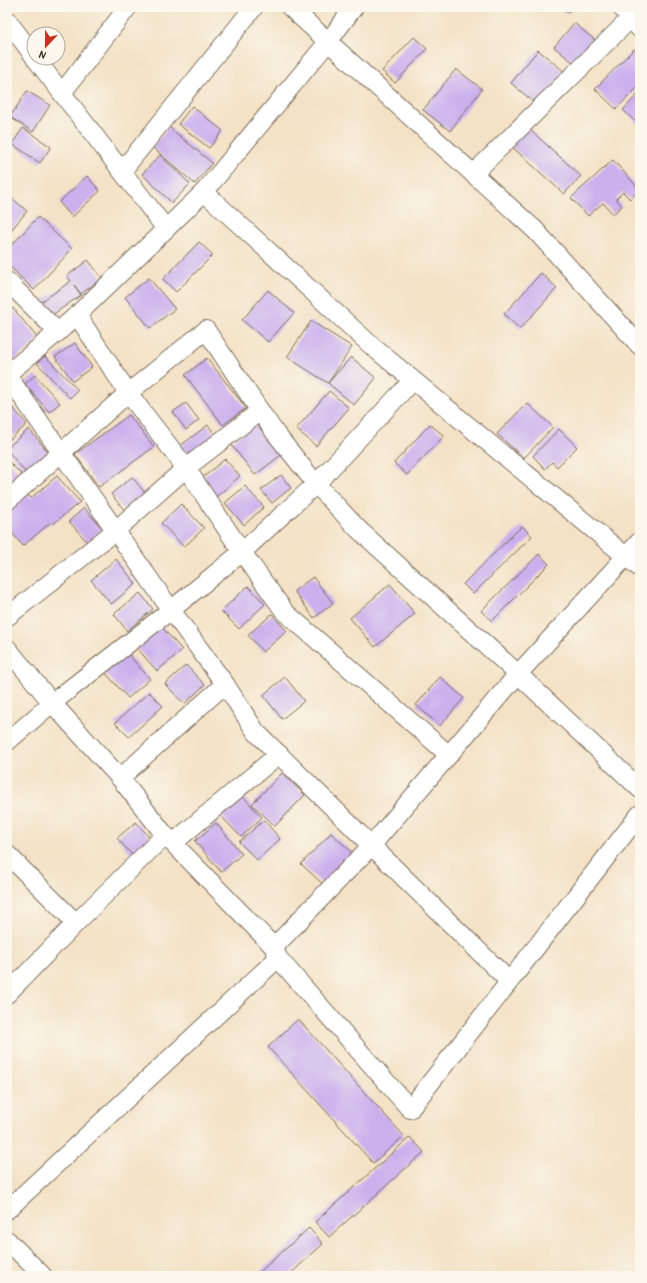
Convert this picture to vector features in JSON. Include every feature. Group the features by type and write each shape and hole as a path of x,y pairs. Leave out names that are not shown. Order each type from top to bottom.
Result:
{"street":[{"path":"62,93 128,7"},
{"path":"122,171 254,7"},
{"path":"290,7 535,230 640,346"},
{"path":"354,7 328,42 204,192 77,315 7,374 171,610 225,684 256,732 509,981"},
{"path":"473,174 631,18"},
{"path":"7,20 26,45"},
{"path":"42,66 166,229"},
{"path":"204,192 373,347 640,568"},
{"path":"7,281 58,332"},
{"path":"77,315 128,393 186,468 242,552 285,612 449,755"},
{"path":"7,501 128,393 206,330 260,411 316,484 358,529 518,674 640,789"},
{"path":"7,742 52,703 171,610 242,552 316,484 413,380"},
{"path":"7,616 116,530 186,468 260,411"},
{"path":"7,1210 276,952 371,846 518,674 640,541"},
{"path":"7,648 52,703 120,778 169,839 276,952 410,1109 640,814"},
{"path":"120,778 225,684"},
{"path":"7,994 76,923 169,839 279,754"},
{"path":"7,854 76,923"},
{"path":"7,1240 43,1276"}],"building":[{"path":"561,7 574,7 567,13"},
{"path":"574,23 595,40 575,64 554,47"},
{"path":"414,37 427,49 395,83 382,71"},
{"path":"634,49 640,55 640,85 616,109 595,89"},
{"path":"538,50 565,72 537,105 511,83"},
{"path":"456,69 482,89 450,131 423,110"},
{"path":"27,91 50,105 33,132 10,117"},
{"path":"640,92 640,126 623,110"},
{"path":"192,106 223,131 209,148 178,124"},
{"path":"169,127 212,163 195,184 152,147"},
{"path":"527,127 581,176 564,194 510,145"},
{"path":"23,128 51,147 40,163 12,144"},
{"path":"160,155 190,184 172,203 142,174"},
{"path":"613,160 640,190 630,199 623,192 616,199 622,206 613,214 603,203 588,216 571,198"},
{"path":"87,176 100,191 72,217 59,202"},
{"path":"7,194 27,211 7,235"},
{"path":"38,217 72,249 34,290 7,264 7,250"},
{"path":"199,242 213,255 176,292 163,279"},
{"path":"88,260 102,278 81,294 74,285 81,295 51,316 41,302 71,281 67,276"},
{"path":"541,273 557,288 520,329 504,314"},
{"path":"149,278 175,309 150,328 125,297"},
{"path":"268,290 294,313 268,342 242,320"},
{"path":"13,308 39,340 12,362 7,356 7,313"},
{"path":"311,321 352,347 328,383 287,357"},
{"path":"75,343 92,367 73,381 55,357"},
{"path":"45,356 78,390 70,398 37,363"},
{"path":"351,357 376,378 354,405 328,383"},
{"path":"207,358 246,408 223,425 185,375"},
{"path":"35,375 60,403 49,412 25,384"},
{"path":"329,391 349,408 316,446 296,429"},
{"path":"7,401 27,424 7,442"},
{"path":"186,403 199,420 186,430 173,412"},
{"path":"527,403 553,427 524,458 497,434"},
{"path":"129,415 154,447 99,487 75,454"},
{"path":"256,423 281,455 255,475 230,443"},
{"path":"430,424 444,436 407,475 394,463"},
{"path":"208,425 217,437 189,457 180,446"},
{"path":"29,429 49,453 26,473 7,450 7,448"},
{"path":"559,429 577,447 557,467 552,462 545,469 533,456"},
{"path":"225,459 240,476 216,497 201,479"},
{"path":"7,460 22,475 7,489"},
{"path":"281,475 291,488 272,503 261,490"},
{"path":"57,476 80,502 53,524 51,522 23,546 7,527 7,509 26,493 31,498"},
{"path":"132,477 146,494 125,511 111,494"},
{"path":"245,486 264,507 244,525 225,503"},
{"path":"181,504 204,528 184,547 161,523"},
{"path":"84,508 103,529 87,542 69,521"},
{"path":"522,526 532,536 473,594 463,584"},
{"path":"539,554 549,564 492,621 481,611"},
{"path":"116,559 136,584 111,604 91,580"},
{"path":"313,577 333,603 314,618 294,591"},
{"path":"390,584 415,614 375,647 350,618"},
{"path":"248,586 265,604 239,629 221,611"},
{"path":"140,593 153,609 127,631 114,614"},
{"path":"272,614 287,631 263,652 248,635"},
{"path":"161,626 182,650 157,671 137,648"},
{"path":"123,648 150,679 128,698 101,668"},
{"path":"186,665 205,685 184,704 165,684"},
{"path":"285,677 304,701 282,719 263,695"},
{"path":"440,677 464,698 440,726 416,705"},
{"path":"149,692 163,706 129,737 115,723"},
{"path":"282,773 305,795 275,826 252,804"},
{"path":"238,791 262,817 241,837 216,811"},
{"path":"264,820 280,839 257,860 239,842"},
{"path":"136,822 152,840 134,857 117,838"},
{"path":"216,823 242,854 221,872 195,841"},
{"path":"331,833 356,856 326,887 301,864"},
{"path":"298,1019 404,1136 373,1163 268,1047"},
{"path":"410,1137 424,1152 329,1237 315,1222"},
{"path":"309,1228 323,1244 288,1276 255,1276"}]}
